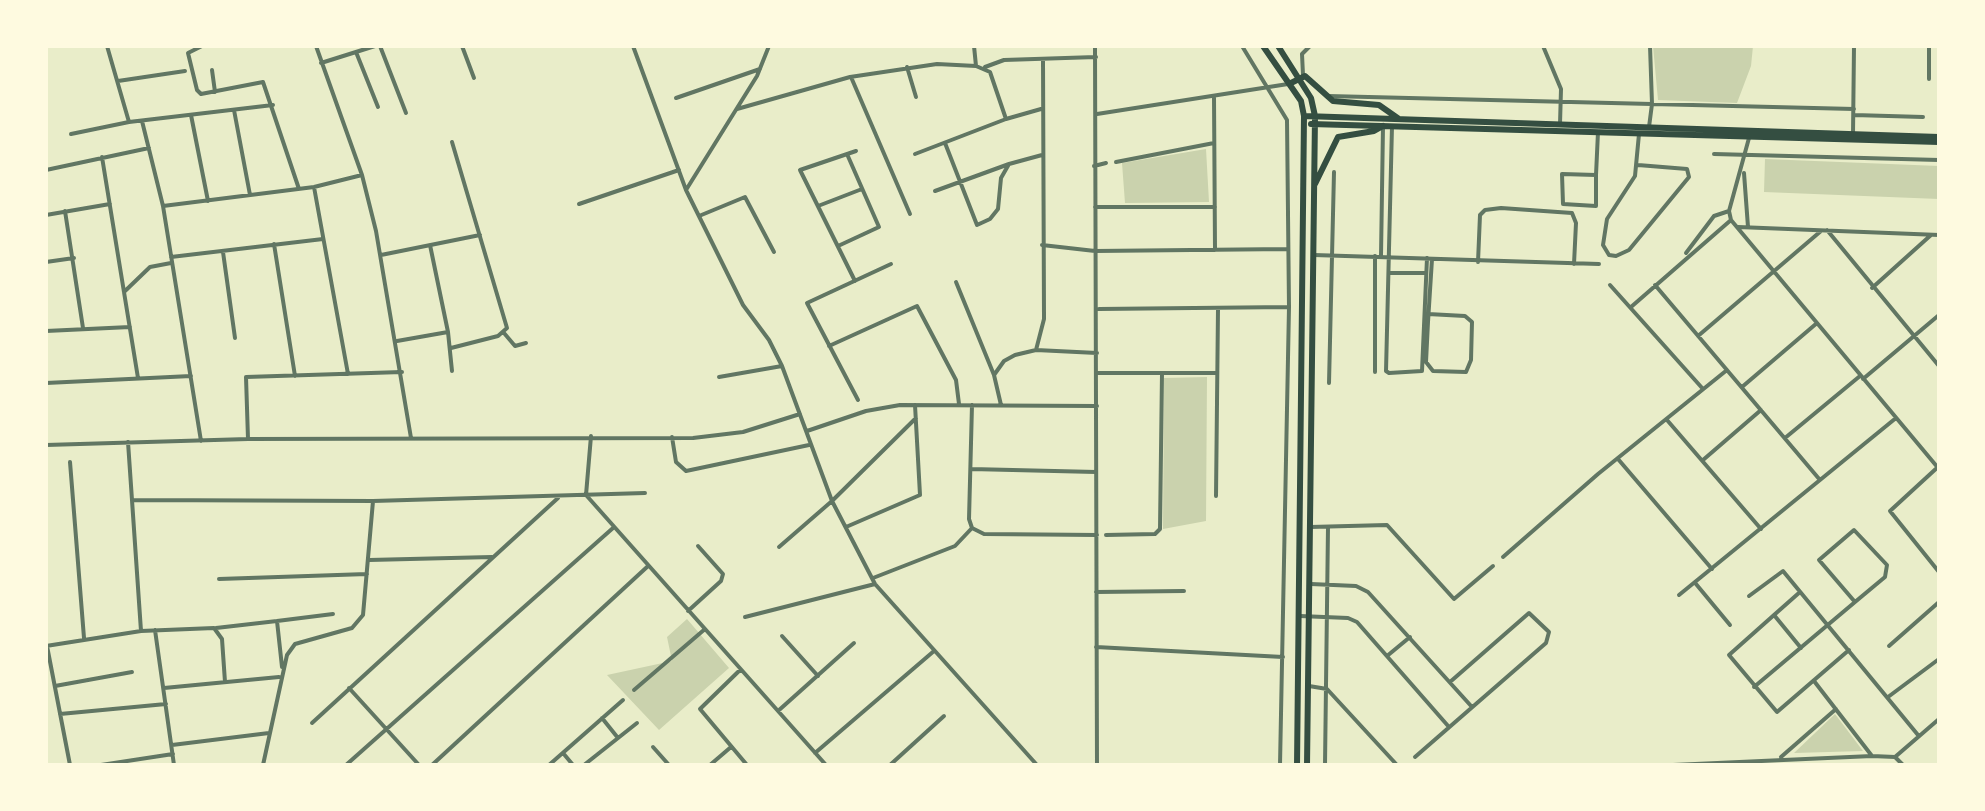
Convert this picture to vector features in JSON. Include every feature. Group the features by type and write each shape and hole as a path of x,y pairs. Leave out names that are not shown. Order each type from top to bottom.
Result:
{"main road":[{"path":"1263,46 1301,101 1304,120 1297,765"},
{"path":"1278,46 1301,76 1311,98 1315,120 1307,765"},
{"path":"1289,84 1301,76"},
{"path":"1301,76 1338,102 1385,107 1399,119"},
{"path":"1304,120 1399,119 1749,138 1939,140"},
{"path":"1315,120 1383,126 1527,127 1560,124 1939,140"},
{"path":"1314,186 1330,146 1338,137 1374,131 1383,126"},
{"path":"1302,318 1313,318"}],"street":[{"path":"107,46 129,122"},
{"path":"202,46 188,53 197,90 201,94 263,82 299,189"},
{"path":"316,46 362,175 381,255 411,438"},
{"path":"340,46 344,56"},
{"path":"321,63 378,46 406,113"},
{"path":"462,46 474,78"},
{"path":"633,46 686,190 743,305 769,340 782,366 832,501 873,581 1037,765"},
{"path":"686,190 737,109 769,46"},
{"path":"974,46 976,66"},
{"path":"1095,46 1097,765"},
{"path":"1242,46 1270,87 1287,120 1289,307 1280,765"},
{"path":"1297,46 1302,54 1301,76"},
{"path":"1302,54 1310,46"},
{"path":"1543,46 1559,80 1560,124"},
{"path":"1649,127 1652,104 1650,46"},
{"path":"1853,134 1854,46"},
{"path":"1929,46 1929,79"},
{"path":"356,52 378,107"},
{"path":"737,109 850,77 907,67 984,67 999,60 1096,57"},
{"path":"1036,350 1044,319 1043,59"},
{"path":"907,67 916,97"},
{"path":"984,67 993,76 1006,119"},
{"path":"676,98 760,69"},
{"path":"212,70 215,92"},
{"path":"118,81 185,71"},
{"path":"850,77 910,214"},
{"path":"1097,114 1289,84"},
{"path":"1326,96 1854,109"},
{"path":"1214,97 1215,250"},
{"path":"1385,98 1385,107"},
{"path":"71,134 129,122 273,105"},
{"path":"915,154 1041,109"},
{"path":"234,110 250,195"},
{"path":"191,115 208,201"},
{"path":"1854,115 1923,117"},
{"path":"142,121 163,206 201,441"},
{"path":"1375,372 1383,126"},
{"path":"1392,126 1386,371 1404,374 1422,371 1429,258"},
{"path":"1596,175 1562,174 1563,204 1596,206 1598,132"},
{"path":"1638,165 1687,169 1689,177 1629,250 1616,256 1609,255 1603,245 1607,219 1638,165 1639,133"},
{"path":"1749,138 1743,169 1729,211 1731,220 1938,467 1890,511 1939,572"},
{"path":"451,348 504,333 507,328 452,142"},
{"path":"945,143 977,225 990,219 998,209 1001,178 1009,164"},
{"path":"1116,162 1214,143"},
{"path":"46,170 149,148"},
{"path":"855,281 800,170 856,151"},
{"path":"837,246 879,227 847,154"},
{"path":"1714,154 1939,160"},
{"path":"935,191 1042,155"},
{"path":"102,157 138,378"},
{"path":"1094,166 1106,163"},
{"path":"1743,169 1748,227"},
{"path":"579,204 679,170"},
{"path":"1329,383 1334,172"},
{"path":"163,206 314,187 362,175"},
{"path":"314,187 348,374"},
{"path":"818,206 862,189"},
{"path":"699,216 745,197 774,252"},
{"path":"46,215 110,204"},
{"path":"1095,207 1215,207"},
{"path":"1478,262 1480,215 1485,210 1501,208 1572,213 1576,223 1574,264"},
{"path":"65,211 83,328"},
{"path":"1682,259 1710,220 1729,211"},
{"path":"1631,307 1682,259 1731,220"},
{"path":"1737,227 1939,235"},
{"path":"1698,336 1825,230"},
{"path":"1825,230 1939,366"},
{"path":"381,255 480,235"},
{"path":"1872,288 1931,235"},
{"path":"124,292 150,267 171,260 323,239"},
{"path":"274,244 295,376"},
{"path":"430,245 451,348 452,371"},
{"path":"1042,245 1095,251 1288,249"},
{"path":"223,252 235,338"},
{"path":"1314,255 1599,264"},
{"path":"46,262 74,258"},
{"path":"1428,314 1465,316 1472,322 1471,360 1466,372 1433,371 1428,367 1428,314 1429,258"},
{"path":"858,400 807,303 891,264"},
{"path":"1388,273 1426,273"},
{"path":"956,282 994,375 1001,405"},
{"path":"1610,285 1703,389"},
{"path":"1655,285 1820,480"},
{"path":"829,346 917,306 956,380 959,404"},
{"path":"1098,309 1289,307"},
{"path":"1216,496 1218,309"},
{"path":"1785,438 1939,315"},
{"path":"1742,387 1817,323"},
{"path":"46,331 130,327"},
{"path":"397,341 448,332"},
{"path":"504,333 512,344 526,343"},
{"path":"994,375 1004,361 1036,350 1097,353"},
{"path":"719,377 782,366"},
{"path":"1503,557 1727,370"},
{"path":"248,439 246,377 402,372"},
{"path":"1097,373 1217,373"},
{"path":"1106,535 1152,534 1160,529 1162,373"},
{"path":"46,383 191,376"},
{"path":"972,404 969,519 972,528 984,534 1097,535"},
{"path":"846,527 920,495 915,405"},
{"path":"807,431 866,411 915,405 1097,406"},
{"path":"1703,460 1761,410"},
{"path":"46,445 248,439 672,437 743,432 800,414"},
{"path":"779,547 832,501 916,418"},
{"path":"1679,595 1896,418"},
{"path":"1667,420 1761,529"},
{"path":"591,436 586,495 826,765"},
{"path":"672,437 676,462 686,471 809,445"},
{"path":"128,442 141,631"},
{"path":"1618,459 1712,569"},
{"path":"70,462 84,638"},
{"path":"971,469 1096,472"},
{"path":"133,500 373,501 645,493"},
{"path":"312,723 560,496"},
{"path":"263,765 279,677 295,644 352,628 363,615 373,501"},
{"path":"1310,527 1387,525 1454,599 1493,566"},
{"path":"1325,765 1328,527"},
{"path":"346,765 613,528"},
{"path":"745,617 873,581 955,546 972,528"},
{"path":"1754,687 1855,602 1888,571 1887,565 1854,530 1819,560 1855,602"},
{"path":"688,611 721,581 723,574 698,546"},
{"path":"1931,562 1939,555"},
{"path":"368,560 495,557"},
{"path":"432,765 647,567"},
{"path":"1749,596 1783,571 1918,735"},
{"path":"219,579 367,574"},
{"path":"1309,584 1362,588 1472,707"},
{"path":"1696,584 1730,625"},
{"path":"1096,592 1184,591"},
{"path":"1800,592 1729,655 1754,687 1777,712 1849,650"},
{"path":"1889,646 1939,602"},
{"path":"1415,757 1546,643 1549,632 1529,613 1450,682"},
{"path":"70,765 46,646 141,631 214,628 333,614"},
{"path":"1774,615 1801,648"},
{"path":"1300,616 1326,616 1357,622 1449,727"},
{"path":"277,621 282,669"},
{"path":"214,628 222,639 225,682"},
{"path":"634,690 705,629"},
{"path":"155,630 174,765"},
{"path":"782,636 818,676"},
{"path":"1387,656 1410,637"},
{"path":"778,711 854,643"},
{"path":"1096,647 1283,657"},
{"path":"815,753 934,651"},
{"path":"1888,697 1939,659"},
{"path":"741,670 700,709 747,765"},
{"path":"55,686 132,672"},
{"path":"164,688 279,677"},
{"path":"1814,681 1872,756"},
{"path":"1308,686 1327,689 1397,765"},
{"path":"349,688 419,765"},
{"path":"549,765 623,700"},
{"path":"60,714 166,704"},
{"path":"1779,759 1836,709"},
{"path":"890,765 944,716"},
{"path":"602,718 618,738"},
{"path":"1895,757 1939,719"},
{"path":"584,765 637,723"},
{"path":"172,745 269,733"},
{"path":"653,747 669,765"},
{"path":"710,765 731,747"},
{"path":"563,753 573,765"},
{"path":"101,765 173,754"},
{"path":"1673,765 1872,756 1895,757 1903,765"}],"green space":[{"path":"1653,46 1753,46 1751,66 1737,103 1658,100"},
{"path":"1206,149 1209,202 1125,203 1122,163"},
{"path":"1765,159 1939,166 1939,199 1764,192"},
{"path":"1207,377 1206,521 1163,529 1164,378"},
{"path":"687,619 729,668 659,730 607,675 672,661 667,637"},
{"path":"1835,714 1863,751 1794,753"}]}
